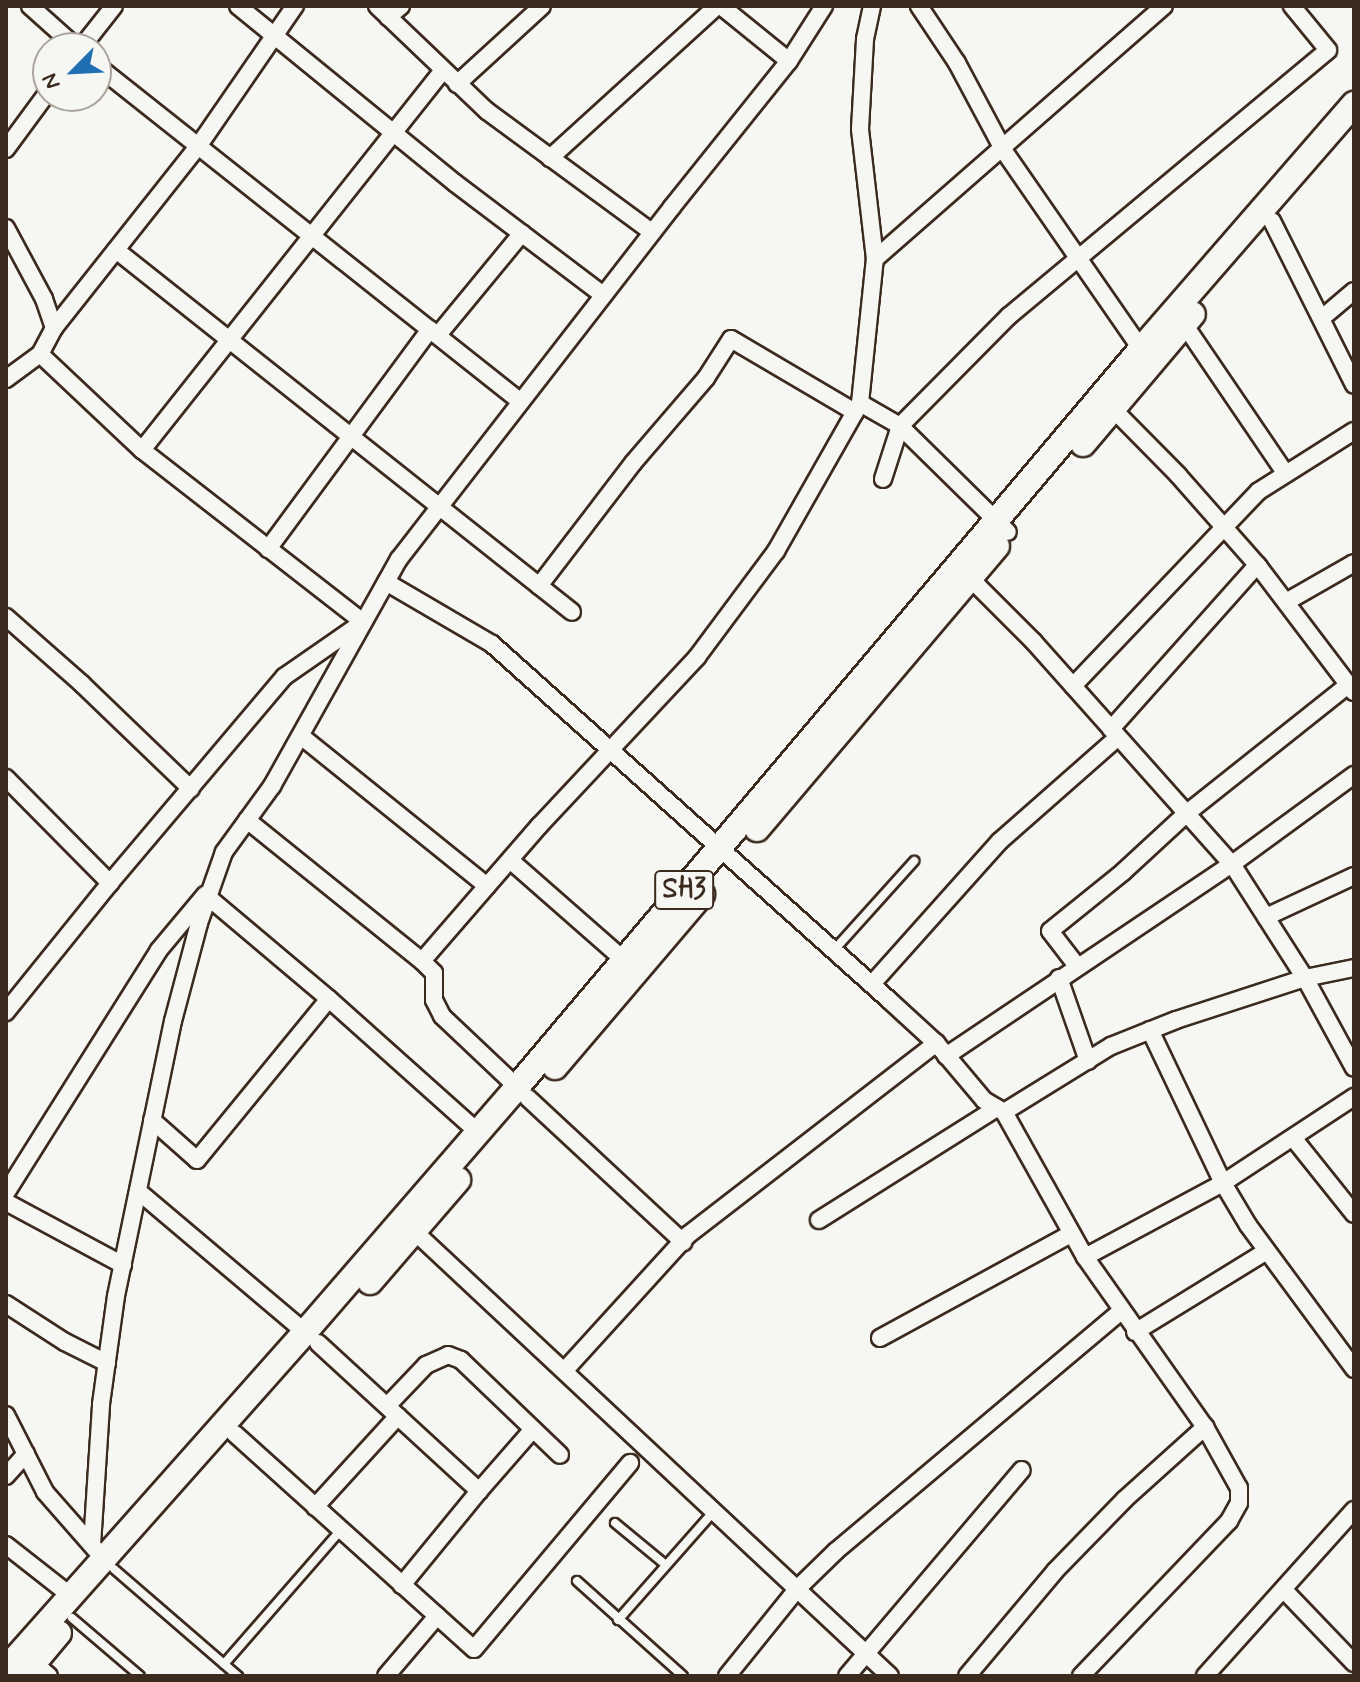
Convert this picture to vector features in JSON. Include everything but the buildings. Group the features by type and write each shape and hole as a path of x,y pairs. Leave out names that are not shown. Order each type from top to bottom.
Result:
{"main road":[{"name":"SH3","path":"103,1558 235,1434 478,1132 522,1092 727,852 1002,527 1141,349 1354,104"},
{"name":"SH3","path":"35,1672 103,1558 415,1232 624,960 727,852 970,578 1002,527 1113,409 1354,127"},
{"name":"SH3","path":"6,1669 72,1607"}],"street":[{"path":"30,6 60,32"},
{"path":"92,32 114,6"},
{"path":"238,6 603,295"},
{"path":"6,379 40,354 54,328 199,145 295,6"},
{"path":"457,84 542,6"},
{"path":"550,158 719,6 789,61"},
{"path":"103,1558 107,1363 123,1265 173,1021 224,852 301,736 386,582 439,507 789,61 824,6"},
{"path":"422,961 612,747 697,657 776,551 858,408 875,259 860,129 865,39 872,6"},
{"path":"919,6 957,63 1002,148 1141,349"},
{"path":"875,259 1164,6"},
{"path":"883,479 900,426 1009,316 1328,50 1292,6"},
{"path":"389,10 457,84 550,158 652,232"},
{"path":"142,450 442,71"},
{"path":"112,77 521,402"},
{"path":"6,149 33,112"},
{"path":"1272,221 1354,385"},
{"path":"6,228 44,299 54,328"},
{"path":"268,549 350,436 434,332 522,233"},
{"path":"116,250 572,612"},
{"path":"1322,318 1354,291"},
{"path":"1184,324 1286,474"},
{"path":"539,586 633,463 706,378 731,339 858,408 900,426 1002,527"},
{"path":"40,354 142,450 363,622"},
{"path":"1077,966 1050,931 1123,872 1187,813 1352,688 1257,565 1113,409"},
{"path":"1073,686 1259,491 1354,431"},
{"path":"1286,602 1354,563"},
{"path":"872,984 1000,841 1115,733 1257,565"},
{"path":"970,578 1073,686 1232,864 1305,978 1354,1068"},
{"path":"386,582 492,644 612,747 872,984 941,1050 984,1100 1001,1110 1071,1234 1120,1312 1205,1427 1239,1488 1239,1503 1229,1521 1081,1676"},
{"path":"6,617 82,684 191,789"},
{"path":"6,1012 284,677 363,622"},
{"path":"301,736 487,886"},
{"path":"565,1370 683,1242 941,1050 1059,978 1232,864 1354,775"},
{"path":"6,778 110,883"},
{"path":"247,820 422,961 434,973 434,1000 442,1016 683,1242"},
{"path":"510,860 624,960"},
{"path":"1266,917 1354,876"},
{"path":"210,892 478,1132"},
{"path":"6,1193 159,950 210,892"},
{"path":"819,1220 1111,1046 1305,978 1354,968"},
{"path":"1059,978 1088,1061"},
{"path":"152,1120 197,1160 329,999"},
{"path":"1150,1030 1223,1183 1265,1252 1354,1369"},
{"path":"1085,1257 1223,1183 1354,1097"},
{"path":"1294,1139 1354,1214"},
{"path":"138,1191 312,1338 479,1491"},
{"path":"6,1202 123,1265"},
{"path":"415,1232 890,1676"},
{"path":"880,1338 1071,1234"},
{"path":"1135,1332 1265,1252"},
{"path":"6,1304 65,1342 107,1363"},
{"path":"727,1676 798,1588 836,1551 1120,1312"},
{"path":"315,1507 426,1365 448,1355 461,1360 560,1455"},
{"path":"6,1415 45,1492 103,1558"},
{"path":"967,1676 1055,1571 1125,1499 1205,1427"},
{"path":"402,1585 533,1429"},
{"path":"235,1434 474,1649 630,1463"},
{"path":"6,1476 26,1454"},
{"path":"847,1676 1022,1470"},
{"path":"1211,1674 1354,1510"},
{"path":"6,1545 72,1607"},
{"path":"1284,1590 1353,1658"},
{"path":"386,1676 437,1616"}],"lane":[{"path":"834,950 914,861"},
{"path":"618,1620 715,1510"},
{"path":"615,1523 666,1565"},
{"path":"224,1664 341,1530"},
{"path":"103,1558 238,1676"},
{"path":"577,1581 683,1676"},
{"path":"72,1607 140,1676"}]}
